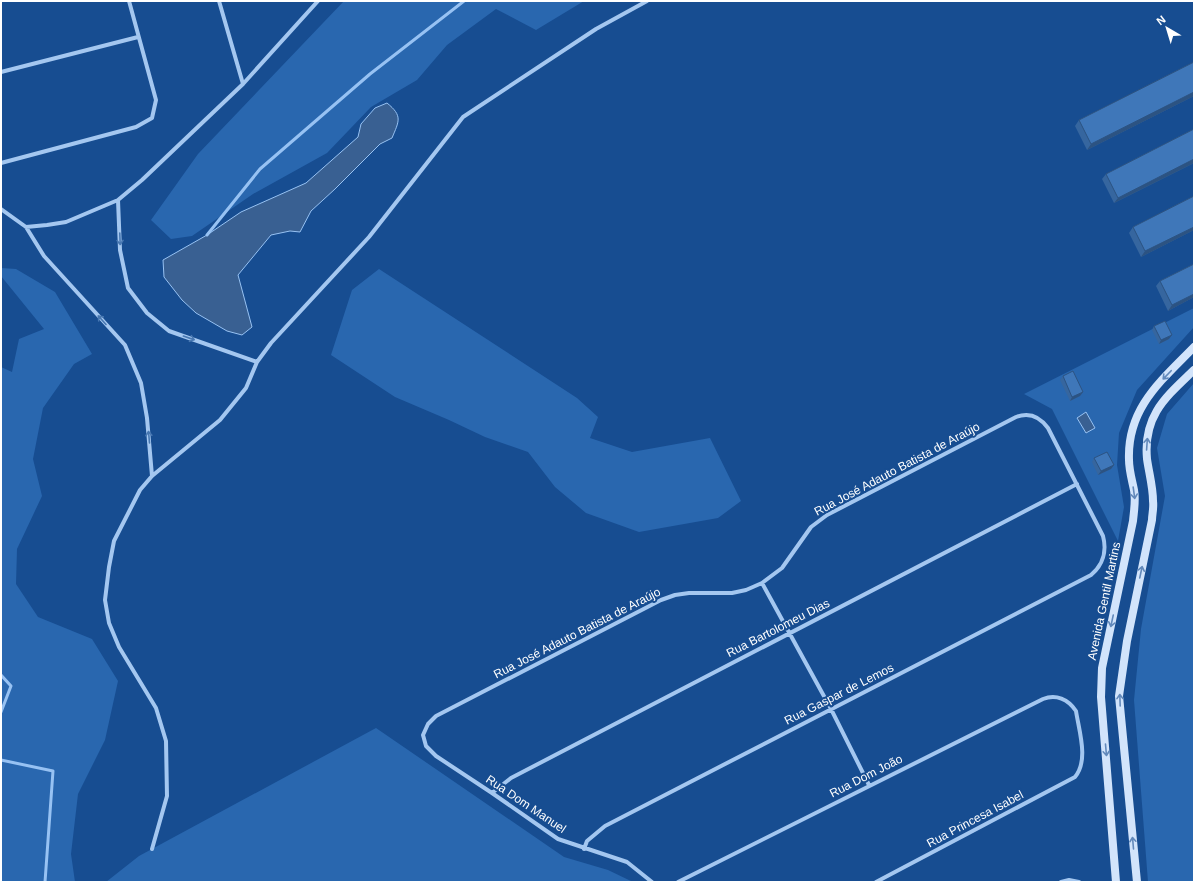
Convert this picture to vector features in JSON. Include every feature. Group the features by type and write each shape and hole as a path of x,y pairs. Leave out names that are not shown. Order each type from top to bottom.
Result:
{"main road":[{"name":"Avenida Gentil Martins","path":"1116,882 1101,697 1102,668 1135,505 1128,460 1129,444 1132,428 1138,412 1147,398 1157,385 1194,347"},
{"path":"1137,882 1120,696 1127,641 1152,520 1154,503 1147,457 1147,444 1152,418 1159,406 1168,395 1194,370"}],"street":[{"path":"1,163 136,127 152,118 156,100 138,37 130,1"},
{"path":"219,1 243,84"},
{"path":"26,227 66,222 118,200 142,180 243,84 314,3 318,1"},
{"path":"152,849 167,796 166,741 156,708 119,647 109,623 105,600 114,541 140,490 152,476 220,420 246,388 257,362 281,332 369,237 463,118 596,28 647,1"},
{"path":"1,72 138,37"},
{"path":"118,200 120,250 128,288 147,312 169,331 257,362"},
{"path":"1,209 26,227 44,256 126,345 141,383 148,418 152,476"},
{"name":"Rua José Adauto Batista de Araújo","path":"423,735 428,724 436,716 661,600 689,593 732,593 746,590 762,583 782,568 811,527 827,515 1016,416 1028,415 1043,421 1077,484"},
{"name":"Rua Gaspar de Lemos","path":"584,849 587,842 605,826 1091,575 1099,567 1104,557 1105,546 1103,536 1077,484"},
{"name":"Rua Bartolomeu Dias","path":"492,793 511,778 1077,484"},
{"path":"762,583 831,709 869,785"},
{"name":"Rua Dom João","path":"678,882 1043,699 1055,697 1065,699 1076,710 1083,754 1083,763 1080,771"},
{"name":"Rua Dom Manuel","path":"423,735 426,746 436,756 558,839 584,849 627,862 652,882"},
{"name":"Rua Princesa Isabel","path":"876,882 1072,780 1080,771"},
{"path":"1061,882 1069,880 1079,882"}],"shaded area":[{"path":"344,1 584,1 536,30 496,9 447,45 417,80 371,107 327,153 253,194 192,236 171,239 151,220 198,154"},
{"path":"387,103 396,112 398,119 398,123 392,138 380,144 311,211 300,232 290,231 271,235 238,275 252,327 242,335 227,331 196,313 182,300 164,277 163,260 207,235 241,212 306,183 358,137 361,124 375,108"},
{"path":"1,268 16,269 55,292 92,354 74,364 43,408 33,459 42,496 17,549 16,584 38,617 92,639 118,681 105,740 78,794 71,854 75,882 1,882 1,367 12,372 19,339 44,329 1,276"},
{"path":"379,269 577,398 598,417 590,438 632,452 710,438 741,501 718,518 639,532 586,513 555,487 528,452 485,437 395,397 331,355 352,290"},
{"path":"1194,308 1194,327 1137,390 1119,433 1117,465 1124,507 1118,541 1052,409 1024,394"},
{"path":"1194,383 1194,882 1148,882 1134,700 1141,629 1165,496 1157,448 1167,414"},
{"path":"1086,412 1095,428 1086,433 1077,418"},
{"path":"376,728 564,857 608,870 633,882 106,882 139,856"}],"building":[{"path":"1194,62 1194,92 1091,144 1079,120"},
{"path":"1194,129 1194,159 1118,198 1106,174"},
{"path":"1194,196 1194,227 1145,251 1133,227"},
{"path":"1194,264 1194,294 1172,305 1160,281"},
{"path":"1165,321 1172,335 1161,340 1154,326"},
{"path":"1073,371 1083,392 1072,397 1063,376"},
{"path":"1107,452 1114,465 1101,471 1094,458"}],"waterway":[{"path":"207,235 260,169 370,74 464,1"},
{"path":"1,675 11,686 1,712"},
{"path":"1,760 53,771 45,882"}]}
